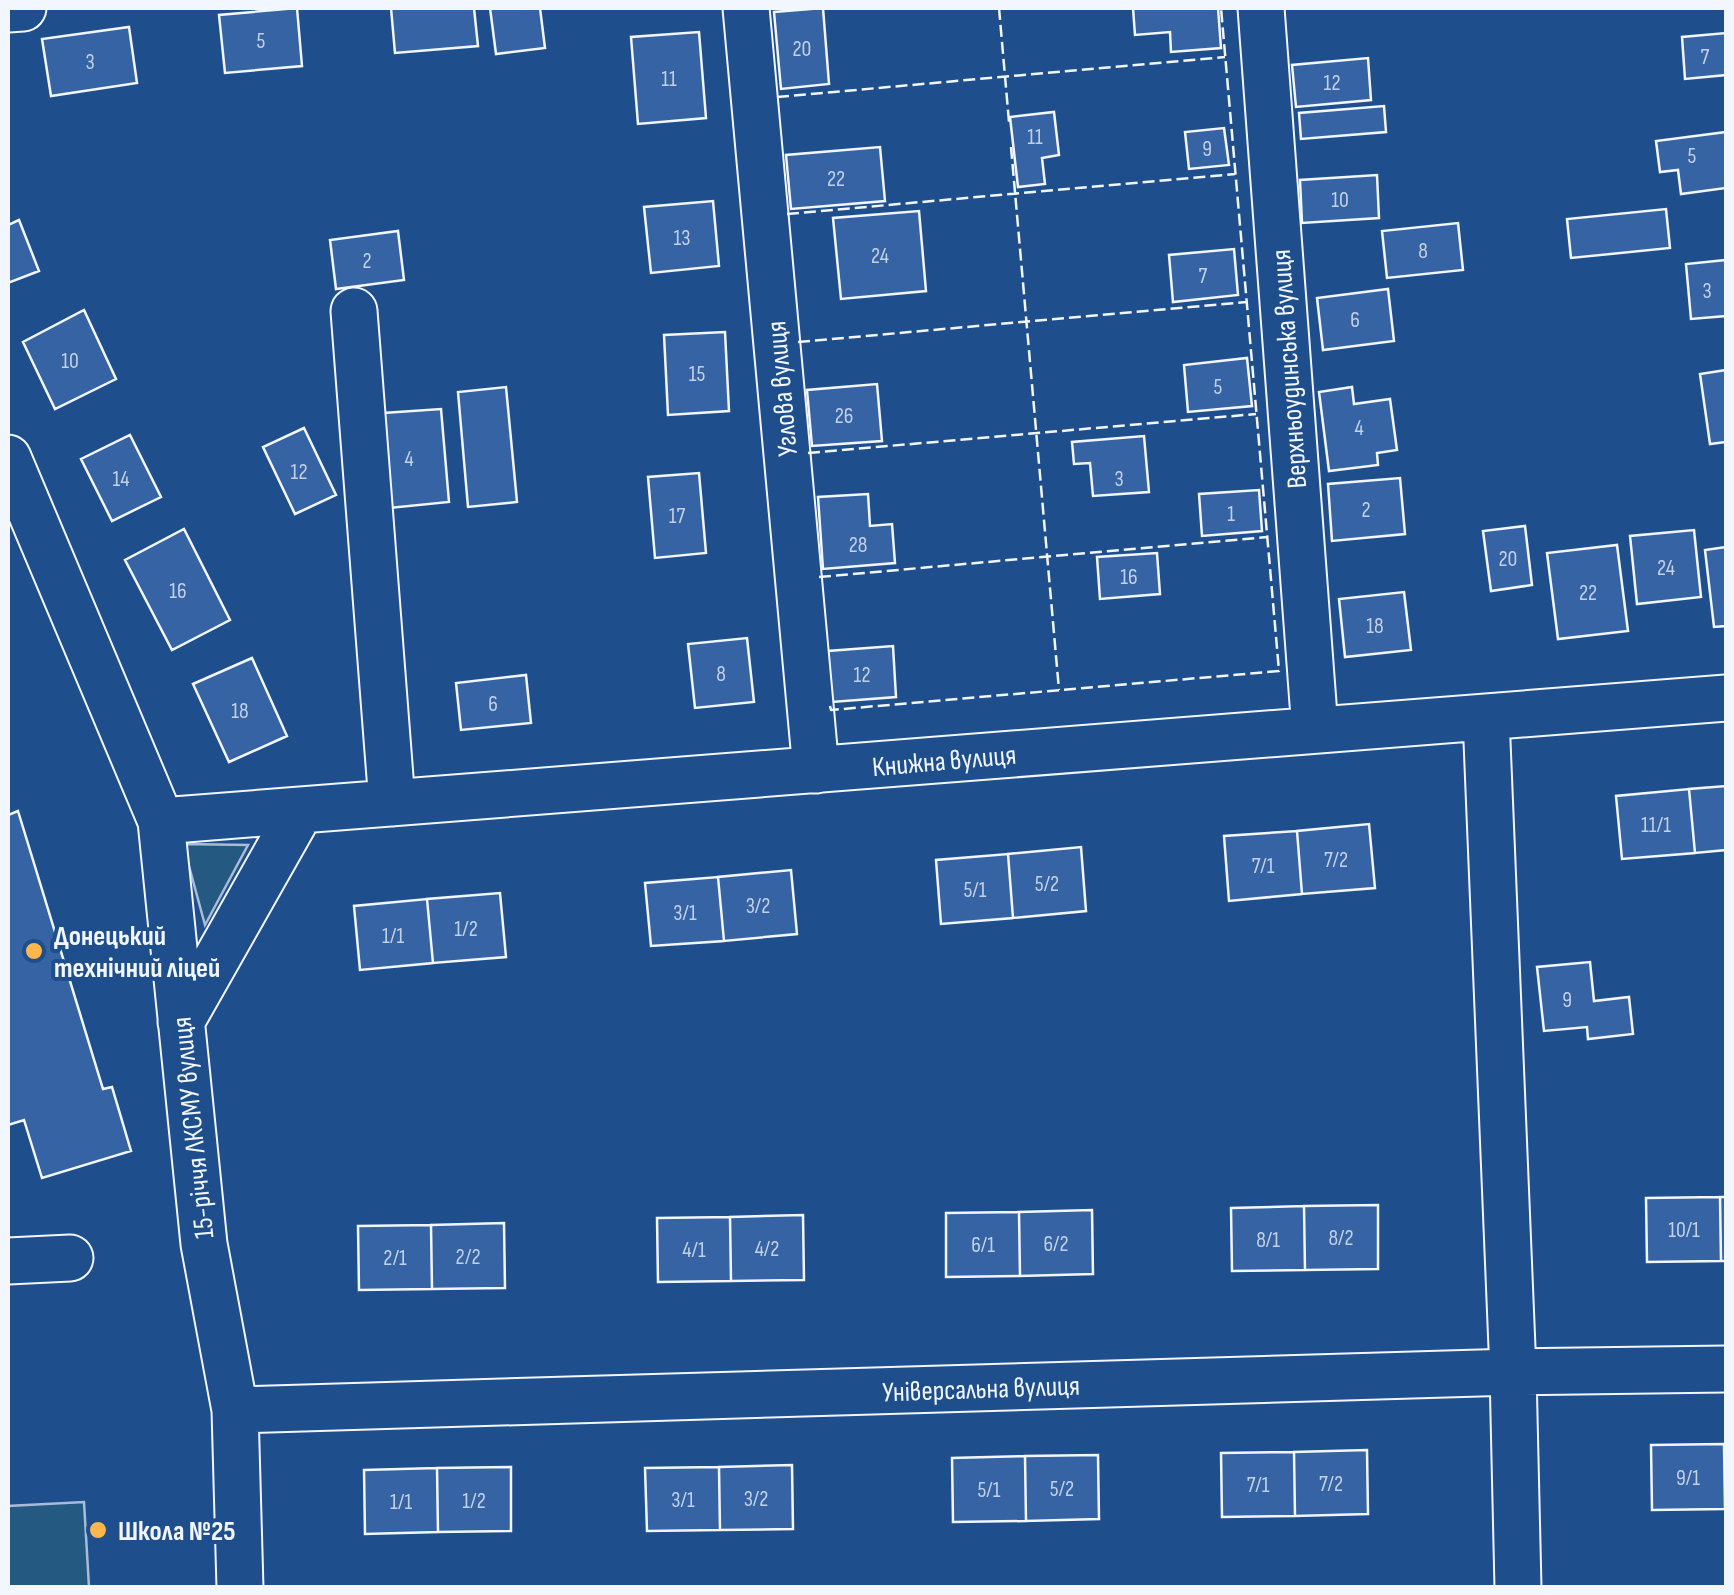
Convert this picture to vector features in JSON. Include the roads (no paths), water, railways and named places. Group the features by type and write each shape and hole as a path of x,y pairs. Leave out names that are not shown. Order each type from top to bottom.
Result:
{"street":[{"path":"8,9 23,8"},
{"name":"Углова вулиця","path":"746,8 816,770"},
{"name":"Верхньоудинська вулиця","path":"1261,8 1315,730"},
{"path":"354,311 392,803"},
{"name":"15-річчя ЛКСМУ вулиця","path":"8,458 161,821 204,1244 235,1410 240,1588"},
{"name":"Книжна вулиця","path":"161,821 1726,698"},
{"path":"1486,717 1518,1588"},
{"path":"181,1022 301,810"},
{"path":"8,1262 70,1258"},
{"name":"Універсальна вулиця","path":"235,1410 1726,1369"}],"place":[{"name":"Донецький технічний ліцей","path":"34,951"},
{"name":"Школа №25","path":"98,1530"}]}
